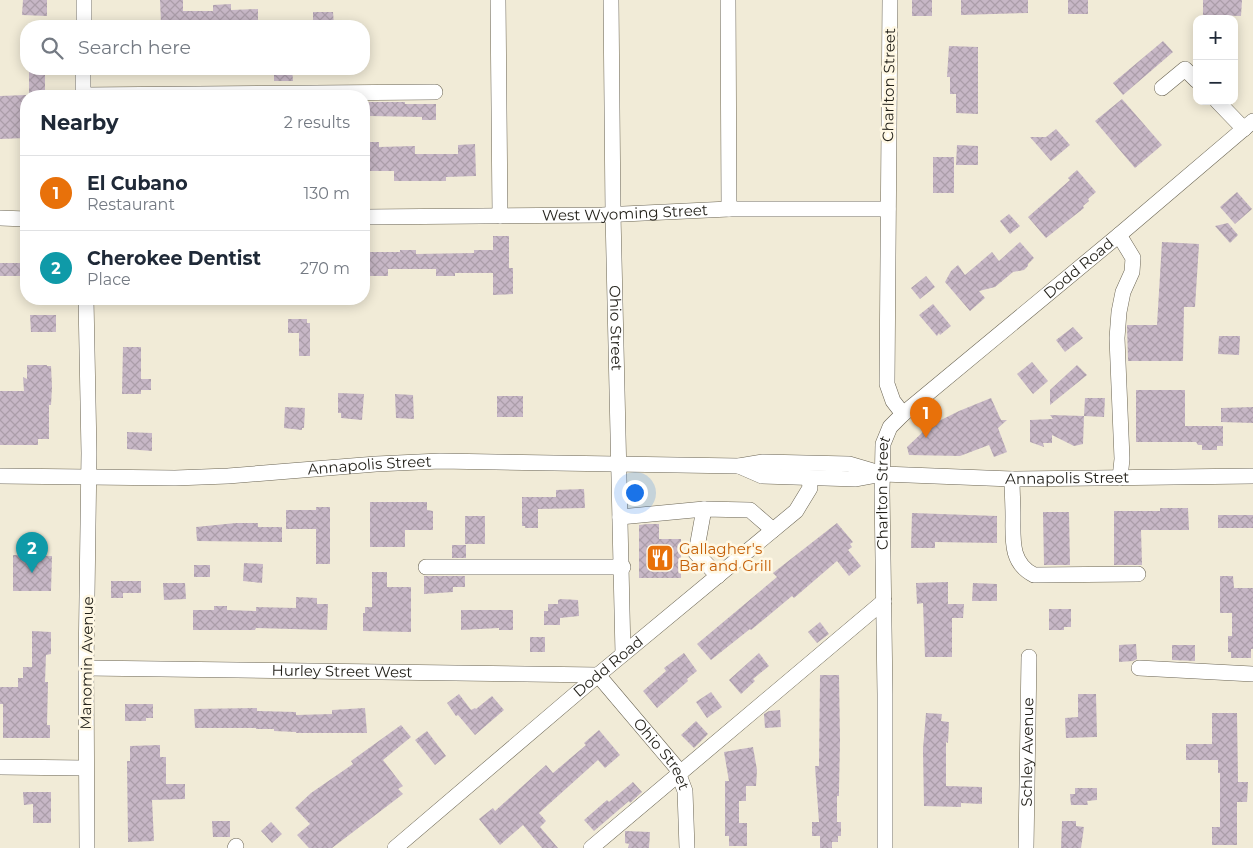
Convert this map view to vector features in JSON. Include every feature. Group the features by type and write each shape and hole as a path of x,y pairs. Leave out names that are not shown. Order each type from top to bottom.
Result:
{"street":[{"path":"84,0 84,20"},
{"path":"498,0 500,216"},
{"name":"Ohio Street","path":"611,0 613,214 623,654"},
{"path":"728,0 729,209"},
{"name":"Charlton Street","path":"885,848 883,444 890,428 903,414 893,401 887,384 890,0"},
{"path":"1162,88 1185,69 1193,77"},
{"path":"83,75 83,90"},
{"path":"370,93 435,92"},
{"path":"1222,105 1249,125"},
{"name":"Dodd Road","path":"903,414 1120,235 1249,125"},
{"name":"West Wyoming Street","path":"370,217 613,214 729,209 888,208"},
{"path":"0,218 20,219"},
{"path":"1120,235 1134,258 1132,272 1123,292 1117,338 1122,459 1120,478"},
{"name":"Manomin Avenue","path":"86,305 89,477 86,668 87,848"},
{"name":"Annapolis Street","path":"0,476 228,476 376,464 440,461 739,466 763,462 849,464 883,474"},
{"name":"Annapolis Street","path":"739,466 762,476 856,479 883,474 1012,479 1253,476"},
{"name":"Dodd Road","path":"395,848 598,675 796,511 810,488 810,478"},
{"path":"1012,479 1013,547 1017,558 1027,572 1034,575 1138,574"},
{"path":"620,517 704,509 750,510 773,530"},
{"path":"704,509 696,553 718,576"},
{"path":"426,567 622,567"},
{"path":"592,848 884,600"},
{"name":"Schley Avenue","path":"1026,848 1029,657"},
{"name":"Hurley Street West","path":"86,668 598,675"},
{"path":"1139,668 1253,674"},
{"name":"Ohio Street","path":"598,675 676,767 685,790 686,848"},
{"path":"0,767 86,768"}],"building":[{"path":"23,0 47,0 47,16 22,15"},
{"path":"160,0 183,0 183,11 213,11 213,5 231,4 231,10 258,9 258,20 161,20"},
{"path":"912,0 932,0 932,16 912,16"},
{"path":"961,0 1028,0 1028,13 961,15"},
{"path":"1068,0 1088,0 1088,14 1068,14"},
{"path":"1203,0 1242,0 1241,16 1203,15"},
{"path":"313,12 333,12 334,20 313,20"},
{"path":"1163,41 1173,52 1123,95 1113,83"},
{"path":"949,46 978,47 978,114 956,113 956,94 950,94 950,77 947,77"},
{"path":"29,75 45,75 45,90 29,90"},
{"path":"274,75 292,75 293,81 274,81"},
{"path":"20,95 20,138 0,139 0,96"},
{"path":"1122,99 1162,145 1135,168 1095,121"},
{"path":"370,102 436,104 436,120 422,120 422,117 370,116"},
{"path":"1056,129 1070,145 1051,161 1030,137 1046,137"},
{"path":"370,142 379,142 379,147 415,146 415,154 458,154 458,145 475,144 476,176 446,177 446,181 394,181 394,171 370,171"},
{"path":"957,145 978,146 978,165 956,165"},
{"path":"933,157 954,157 954,193 933,193"},
{"path":"1077,170 1096,192 1088,199 1089,201 1083,206 1084,208 1046,238 1028,217 1070,180 1068,178"},
{"path":"1237,192 1252,209 1235,224 1220,207"},
{"path":"1009,214 1020,226 1010,234 1000,221"},
{"path":"1228,223 1238,235 1230,243 1215,226"},
{"path":"493,236 509,236 509,268 513,268 513,294 493,295 493,273 455,273 455,276 436,276 436,269 388,269 388,276 370,276 370,252 416,250 416,254 474,253 474,250 493,250"},
{"path":"1020,242 1034,258 1024,270 1013,272 995,287 979,291 985,298 970,311 945,282 951,271 958,265 965,275 992,252 999,261"},
{"path":"1162,242 1199,244 1195,307 1184,307 1183,361 1128,361 1127,325 1157,325"},
{"path":"0,263 20,263 20,276 0,276"},
{"path":"926,276 935,287 920,299 911,288"},
{"path":"933,304 951,326 937,336 919,315"},
{"path":"30,315 56,315 56,332 31,332"},
{"path":"288,319 307,319 307,323 310,323 310,356 299,356 299,333 288,333"},
{"path":"1073,327 1083,338 1065,352 1056,340"},
{"path":"1219,336 1240,336 1239,355 1218,354"},
{"path":"123,347 141,347 141,379 151,379 151,390 141,390 141,394 122,394"},
{"path":"1032,362 1048,381 1033,394 1017,374"},
{"path":"27,365 51,366 52,387 51,405 49,405 49,439 38,439 38,445 0,445 0,391 24,391 23,377 27,379"},
{"path":"1077,365 1087,375 1050,405 1050,390"},
{"path":"1136,390 1185,390 1185,426 1223,426 1223,446 1217,446 1217,450 1202,450 1202,445 1198,445 1196,442 1136,442"},
{"path":"338,393 364,394 362,420 341,418 341,413 338,413"},
{"path":"395,394 413,395 414,419 396,418"},
{"path":"497,396 523,396 523,417 497,417"},
{"path":"991,398 1001,420 1007,420 998,428 1007,452 994,457 989,445 960,456 909,455 907,447 925,430 934,426 933,424"},
{"path":"1085,398 1105,398 1104,417 1084,416"},
{"path":"285,407 305,408 304,428 302,430 284,428"},
{"path":"1253,407 1253,423 1221,422 1221,408"},
{"path":"1050,415 1084,416 1083,444 1074,446 1052,435 1052,443 1043,443 1044,447 1030,442 1030,420 1053,419"},
{"path":"127,432 152,433 152,451 127,449"},
{"path":"584,489 585,508 538,509 538,528 525,528 525,526 522,526 522,497 556,497 556,490"},
{"path":"370,502 427,502 427,510 433,511 433,530 405,530 405,547 370,547"},
{"path":"316,507 330,507 330,564 316,564 316,529 286,529 286,510 316,510"},
{"path":"1160,508 1188,508 1189,530 1141,530 1142,565 1114,565 1114,511 1160,511"},
{"path":"1043,512 1069,512 1070,565 1044,565"},
{"path":"912,513 997,516 997,543 935,542 935,548 911,548"},
{"path":"1218,515 1253,515 1253,528 1218,528"},
{"path":"465,516 485,516 485,544 465,544"},
{"path":"258,523 258,527 282,527 282,542 197,541 196,527"},
{"path":"837,523 853,542 850,544 852,547 848,550 861,566 849,576 837,561 794,598 792,596 711,660 697,644 777,577 773,573"},
{"name":"Gallagher's Bar and Grill","path":"659,524 659,539 681,539 681,578 639,578 639,525"},
{"path":"452,545 466,545 466,558 452,558"},
{"path":"13,555 52,556 51,591 13,591"},
{"path":"244,563 263,564 262,583 243,581"},
{"path":"194,565 210,565 210,577 194,577"},
{"path":"372,572 387,572 387,587 411,587 411,632 363,631 365,607 372,607"},
{"path":"424,576 465,576 465,587 453,587 453,592 424,594"},
{"path":"1220,576 1233,576 1234,588 1253,588 1253,649 1251,649 1251,658 1231,658 1231,652 1228,652 1228,636 1232,636 1232,613 1220,613"},
{"path":"111,581 141,581 141,593 123,593 123,598 111,598"},
{"path":"948,582 948,604 964,604 963,618 952,618 952,657 925,657 923,603 917,604 916,583"},
{"path":"163,583 185,583 186,599 164,600"},
{"path":"973,583 997,584 997,601 972,601"},
{"path":"296,597 317,598 317,604 328,604 327,630 256,628 255,630 193,630 193,610 214,610 214,606 227,606 227,610 256,611 256,607 296,608"},
{"path":"558,600 578,600 579,616 560,618 560,625 544,625 544,611 548,611 548,604 558,604"},
{"path":"1049,609 1071,609 1071,627 1064,627 1064,630 1049,630"},
{"path":"461,610 513,610 513,630 499,630 499,628 461,630"},
{"path":"820,622 829,634 817,643 808,632"},
{"path":"32,631 51,632 51,654 46,655 45,682 48,682 47,725 50,725 50,738 3,738 3,704 0,704 0,687 18,687 18,678 23,678 23,667 32,667"},
{"path":"530,637 545,637 545,652 530,652"},
{"path":"1136,644 1137,659 1119,662 1119,645"},
{"path":"1172,645 1195,645 1195,661 1172,660"},
{"path":"684,653 697,671 657,708 643,691 666,671 664,668"},
{"path":"759,653 769,666 753,679 755,681 741,694 729,680"},
{"path":"820,675 839,675 840,741 837,822 841,822 841,836 838,836 838,842 832,842 832,848 820,848 820,836 812,836 812,822 819,822 815,766 819,766"},
{"path":"711,692 722,707 707,718 696,702"},
{"path":"459,694 471,710 476,709 492,696 504,710 475,735 458,715 456,716 447,703"},
{"path":"1078,694 1096,694 1097,737 1066,738 1065,718 1078,717"},
{"path":"125,704 153,704 153,718 146,718 146,721 125,721"},
{"path":"257,708 257,711 296,712 296,715 332,714 332,710 365,708 367,733 296,733 256,728 195,728 194,709"},
{"path":"780,710 781,727 765,728 764,714 769,711"},
{"path":"926,713 942,714 941,721 949,722 948,743 946,742 946,786 982,787 982,804 961,803 961,807 924,806 923,749"},
{"path":"1212,713 1237,713 1238,782 1248,782 1247,802 1237,802 1237,845 1212,845 1212,827 1220,827 1220,773 1218,773 1218,760 1186,760 1186,744 1212,744"},
{"path":"696,721 708,734 694,748 681,735"},
{"path":"401,725 411,737 383,760 403,786 398,789 403,794 332,848 309,848 297,835 310,824 295,808 311,793 353,764 351,761"},
{"path":"599,730 620,755 605,768 598,760 539,813 546,821 540,827 558,848 542,848 523,825 500,845 479,819 493,808 495,811 546,765 553,773 586,745 584,743"},
{"path":"427,731 446,756 435,765 415,740"},
{"path":"160,745 160,757 166,757 166,784 185,784 185,799 152,800 154,841 128,842 127,761 130,761 130,746"},
{"path":"753,747 757,770 756,786 746,786 746,801 739,801 739,823 747,823 747,846 729,846 729,836 725,836 725,781 729,781 724,752"},
{"path":"633,782 642,792 594,831 584,820 607,800 609,802"},
{"path":"1075,788 1097,788 1097,800 1087,801 1088,805 1071,805 1070,794 1075,794"},
{"path":"23,792 51,792 51,823 33,823 33,804 24,805"},
{"path":"212,821 230,821 230,837 213,837"},
{"path":"1062,821 1076,821 1076,826 1084,827 1081,848 1061,848"},
{"path":"271,822 282,834 272,843 261,831"},
{"path":"625,831 650,832 649,848 628,848 629,844 625,843"}],"place":[{"name":"El Cubano","path":"926,438"},
{"name":"Gallagher's Bar and Grill","path":"660,558"},
{"name":"Cherokee Dentist","path":"32,573"}]}
